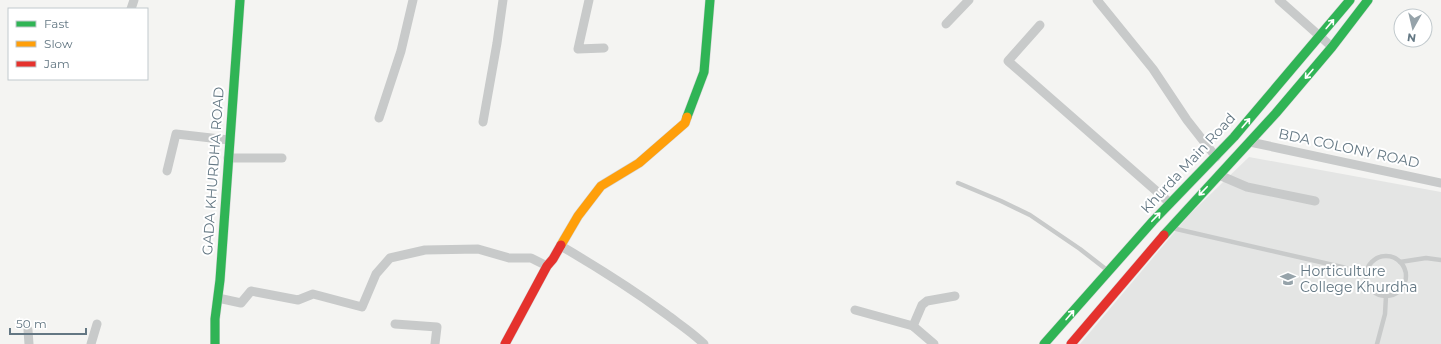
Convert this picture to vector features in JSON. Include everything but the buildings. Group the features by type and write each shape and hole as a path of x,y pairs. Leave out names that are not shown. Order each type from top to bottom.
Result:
{"main road":[{"name":"GADA KHURDHA ROAD","path":"215,344 215,319 218,298 240,0"},
{"path":"505,344 547,266 553,259 578,216 601,186 639,163 684,123 704,72 710,0"},
{"name":"Khurda Main Road","path":"1044,344 1153,220 1216,157 1350,0"},
{"path":"1071,344 1170,227 1250,142 1276,112 1332,47 1368,0"},
{"path":"1262,103 1276,112"},
{"path":"1109,271 1120,285"}],"street":[{"path":"379,118 401,51 413,0"},
{"path":"483,122 503,0"},
{"path":"589,0 578,49 604,48"},
{"path":"946,24 969,0"},
{"path":"1096,0 1153,69 1188,120 1216,157"},
{"path":"1279,0 1332,47"},
{"path":"1040,25 1008,61 1170,203"},
{"path":"167,171 176,134 229,140"},
{"name":"BDA COLONY ROAD","path":"1250,142 1441,183"},
{"path":"228,158 282,158"},
{"path":"1219,175 1247,187 1315,201"},
{"path":"561,246 607,273 667,315 704,344"},
{"path":"218,298 241,303 251,291 298,300 313,294 362,307 376,274 390,258 425,250 478,249 509,258 531,258 547,266"},
{"path":"913,326 922,305 927,301 955,296"},
{"path":"856,310 913,326 934,344"},
{"path":"91,344 97,324"},
{"path":"394,324 437,327 435,344"},
{"path":"28,330 29,344"}],"lane":[{"path":"958,184 1001,201 1030,215 1109,271"},
{"path":"1170,227 1342,267 1365,275"},
{"path":"1382,256 1395,258 1400,262 1406,274 1403,286 1392,295 1386,296 1374,292 1369,287 1365,275 1370,263 1376,258 1382,256"},
{"path":"1400,262 1426,258 1441,260"},
{"path":"1378,344 1385,314 1386,296"}],"shaded area":[{"name":"Horticulture College Khurdha","path":"1249,157 1441,192 1441,344 1080,344 1189,215"}],"traffic: fast":[{"path":"215,344 215,319 220,280 240,0"},
{"path":"687,117 704,72 710,0"},
{"path":"1044,344 1153,221 1234,137 1350,0"},
{"path":"1164,235 1276,113 1332,47 1368,0"}],"traffic: slow":[{"path":"561,245 578,216 601,186 639,163 685,123 687,117"}],"traffic: jam":[{"path":"1071,344 1164,235"},
{"path":"505,344 547,266 561,245"}],"place":[{"name":"Horticulture College Khurdha","path":"1288,279"}]}
